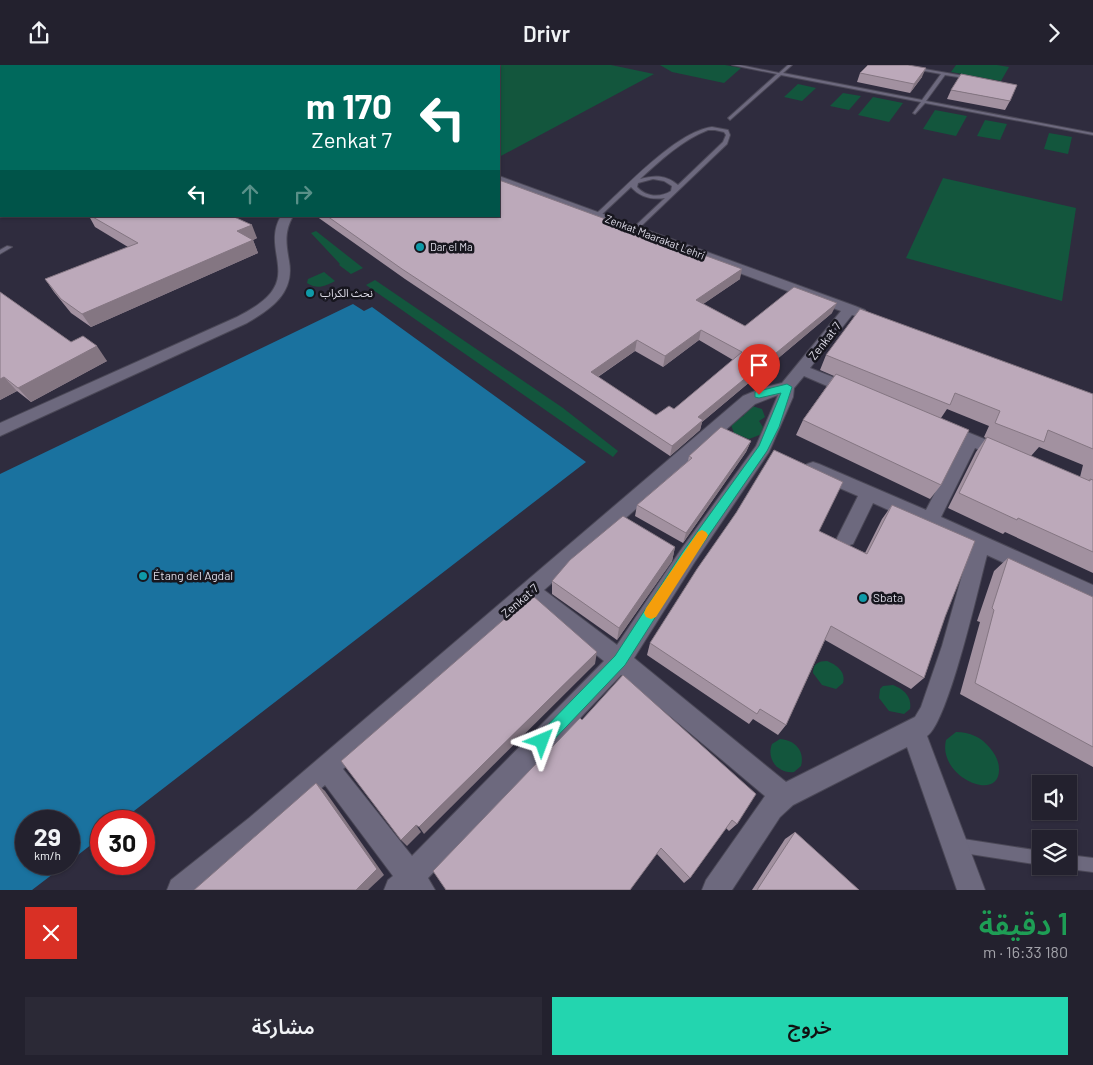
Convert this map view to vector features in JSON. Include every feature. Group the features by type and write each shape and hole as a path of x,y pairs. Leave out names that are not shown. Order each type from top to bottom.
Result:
{"street":[{"name":"Zenkat Maarakat Lehri","path":"500,179 859,313"},
{"path":"0,430 242,320 265,305 280,289 283,282 278,236 286,217"},
{"name":"Zenkat 7","path":"181,890 258,827 531,592 623,521 748,441 749,400 767,392 787,387 859,313"},
{"path":"802,370 864,396"},
{"path":"326,767 410,886 620,660 679,553 748,441 774,427 787,387"},
{"path":"926,422 1014,458"},
{"path":"930,520 971,440"},
{"path":"798,463 869,492 1093,595"},
{"path":"846,538 869,492"},
{"path":"716,890 771,808 784,796 922,725 930,713 953,646 980,544"},
{"path":"531,592 620,660 784,796"},
{"path":"913,731 971,890"}],"lane":[{"path":"734,65 1093,135"},
{"path":"598,215 684,140 730,119 790,65"},
{"path":"909,67 979,79"},
{"path":"915,113 944,73"},
{"path":"635,229 725,143 730,119"},
{"path":"707,129 719,129 726,131 728,135"},
{"path":"636,182 646,178 660,178 675,185 674,192"},
{"path":"636,182 634,187 645,195 659,197 674,192"},
{"path":"0,252 9,247"},
{"path":"954,845 1032,856"},
{"path":"1077,863 1093,865"}],"green space":[{"path":"500,65 611,65 654,74 500,156"},
{"path":"660,65 725,65 741,68 724,83 672,72"},
{"path":"956,65 997,65 1009,67 1001,81 951,72"},
{"path":"798,84 816,88 802,101 784,97"},
{"path":"843,93 861,96 849,110 830,106"},
{"path":"873,97 903,103 889,122 858,115"},
{"path":"935,110 967,116 956,136 923,129"},
{"path":"985,120 1007,124 1000,140 977,136"},
{"path":"1049,133 1072,137 1068,154 1044,149"},
{"path":"943,178 1076,208 1062,301 906,258"},
{"path":"316,231 363,268 351,274 339,265 311,233"},
{"path":"324,272 335,281 318,287 307,283 308,279"},
{"path":"375,280 563,408 618,451 613,457 366,285"},
{"path":"752,406 762,409 765,417 759,421 763,427 762,434 749,439 734,433 731,425 738,417 744,416 743,414"},
{"path":"827,661 837,667 843,675 843,683 836,689 822,685 813,673 814,667 817,664"},
{"path":"893,685 903,691 910,700 910,709 904,714 889,711 879,698 880,689 883,686"},
{"path":"956,732 971,734 987,744 997,760 999,769 997,779 990,784 980,785 959,775 951,765 946,753 946,740"},
{"path":"780,739 794,744 800,751 802,756 801,766 794,772 783,771 772,760 772,744"}],"water":[{"path":"353,304 364,311 372,307 586,462 135,810 90,810 90,846 80,853 80,810 15,810 15,875 52,875 32,890 0,890 0,474"}],"building":[{"path":"868,65 908,65 926,68 914,84 860,73"},
{"path":"961,74 1017,85 1010,101 951,90"},
{"path":"500,180 742,269 696,300 745,326 794,287 837,303 698,417 703,420 672,446 402,269 328,217 500,217","holes":["701,330 742,352 674,409 669,406 656,415 591,372 637,340 665,356"]},
{"path":"93,217 234,217 252,225 237,231 253,240 82,314 61,299 45,279 138,243"},
{"path":"0,292 71,342 83,336 97,346 18,388 4,377 0,379"},
{"path":"860,309 1093,394 1093,449 1048,430 1044,442 995,423 1000,411 955,393 950,405 826,355"},
{"path":"836,374 969,430 941,485 803,420"},
{"path":"721,427 751,441 686,533 637,505 692,458 689,456"},
{"path":"987,437 1090,481 1090,479 1093,480 1093,552 959,493"},
{"name":"Sbata","path":"774,450 843,482 819,531 867,554 892,505 975,541 945,617 924,678 831,626 786,725 760,709 757,714 650,643 697,569 736,513"},
{"path":"623,516 675,547 619,628 552,581 570,560"},
{"path":"1008,558 1093,597 1093,747 975,683 994,610 992,608"},
{"path":"532,595 597,652 419,827 416,825 401,840 341,761"},
{"path":"623,675 756,794 737,824 732,820 690,878 661,848 630,890 446,890 433,871 580,718 582,720"},
{"path":"316,783 377,869 356,890 194,890"},
{"path":"795,832 859,890 757,890"}],"slow traffic":[{"path":"651,613 702,535"}],"place":[{"name":"Dar el Ma","path":"420,247"},
{"name":"نحث الكراب","path":"310,293"},
{"name":"Étang del Agdal","path":"143,576"},
{"name":"Sbata","path":"863,598"}],"route":[{"path":"542,741 620,660 687,557 763,448 774,427 787,387 759,395"}]}
